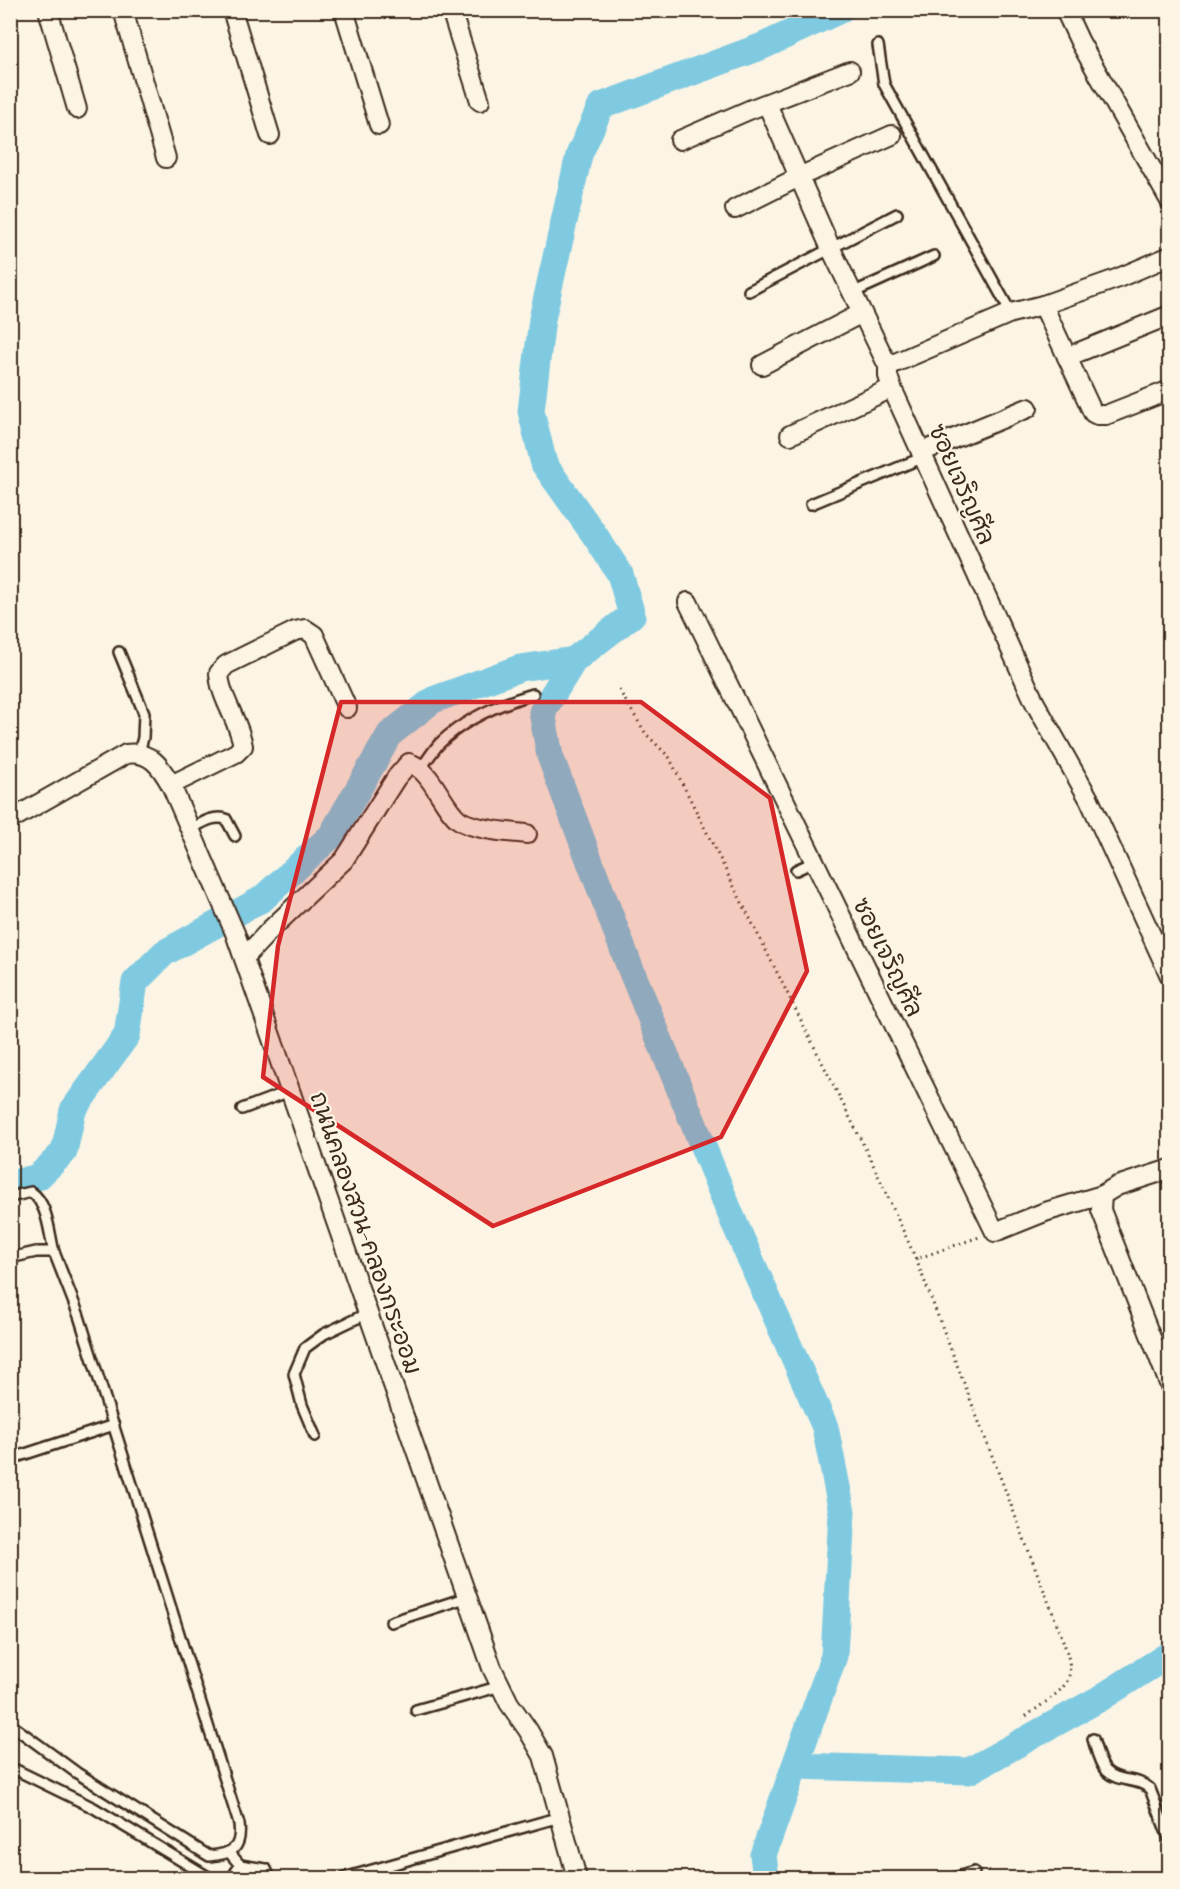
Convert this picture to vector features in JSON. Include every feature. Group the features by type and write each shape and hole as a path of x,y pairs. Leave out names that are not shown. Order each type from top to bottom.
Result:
{"street":[{"path":"48,10 77,109"},
{"path":"123,10 166,158"},
{"path":"232,10 270,135"},
{"path":"344,10 380,125"},
{"path":"451,10 480,101"},
{"path":"1065,10 1080,42 1170,201"},
{"path":"680,140 739,114 850,71"},
{"name":"ซอยเจริญศีล","path":"768,104 831,249 888,366 892,388 1035,703 1089,799 1170,976"},
{"path":"735,209 892,135"},
{"path":"888,366 1011,313 1116,279 1170,256"},
{"path":"1043,304 1091,408 1097,415 1106,415 1170,390"},
{"path":"762,365 862,313"},
{"path":"1067,357 1170,315"},
{"path":"790,435 892,388"},
{"path":"923,455 1028,408"},
{"name":"ซอยเจริญศีล","path":"688,602 995,1232"},
{"path":"171,785 236,753 243,746 241,731 220,683 219,673 226,665 295,631 305,629 314,635 347,708"},
{"path":"10,820 116,759 126,754 139,752"},
{"name":"ถนนคลองสวน-คลองกระออม","path":"139,752 161,768 171,785 235,933 492,1668 509,1703 543,1756 577,1878"},
{"path":"244,958 271,929 344,860 406,765 413,764 420,769 457,818 481,827 527,834"},
{"path":"995,1232 1045,1212 1101,1195 1116,1186 1170,1169"},
{"path":"1101,1195 1101,1210 1170,1386"}],"lane":[{"path":"878,45 884,84 1011,313"},
{"path":"748,291 897,214"},
{"path":"852,293 934,256"},
{"path":"811,504 923,455"},
{"path":"119,652 144,712 139,752"},
{"path":"420,769 440,743 476,716 515,699 533,694"},
{"path":"191,829 215,817 221,817 226,819 235,836"},
{"path":"796,870 814,861"},
{"path":"242,1109 291,1091"},
{"path":"10,1197 31,1192 38,1197 44,1212 54,1252 79,1316 114,1425 239,1824 241,1837 234,1850 222,1855 209,1856 77,1773 10,1724"},
{"path":"10,1258 36,1252 54,1252"},
{"path":"315,1436 302,1405 294,1374 305,1348 324,1334 368,1313"},
{"path":"10,1459 114,1425"},
{"path":"391,1622 468,1597"},
{"path":"416,1710 501,1686"},
{"path":"1093,1739 1106,1770 1114,1776 1144,1783 1150,1789 1170,1841"},
{"path":"10,1767 94,1808 210,1878"},
{"path":"344,1878 560,1817"},
{"path":"229,1852 240,1865 266,1869 270,1878"},
{"path":"232,1878 240,1865"},
{"path":"954,1878 974,1872"}],"path":[{"path":"619,690 646,734 669,757 871,1160 916,1259 1059,1629 1071,1669 1069,1679 1062,1689 1022,1719"},
{"path":"916,1259 995,1232"}],"highlighted area":[{"path":"341,702 641,702 770,798 807,971 721,1137 493,1226 263,1077 278,946"}],"waterway":[{"path":"766,1878 763,1855 834,1656 842,1512 825,1427 733,1220 629,965 550,756 542,712 574,660 632,615 620,574 544,464 531,411 542,319 579,155 601,106 763,46 840,10"},
{"path":"10,1184 38,1177 64,1152 73,1110 127,1035 135,982 164,953 262,899 331,836 390,734 433,700 520,668 574,660"},
{"path":"796,1766 969,1771 1099,1699 1170,1654"}]}
